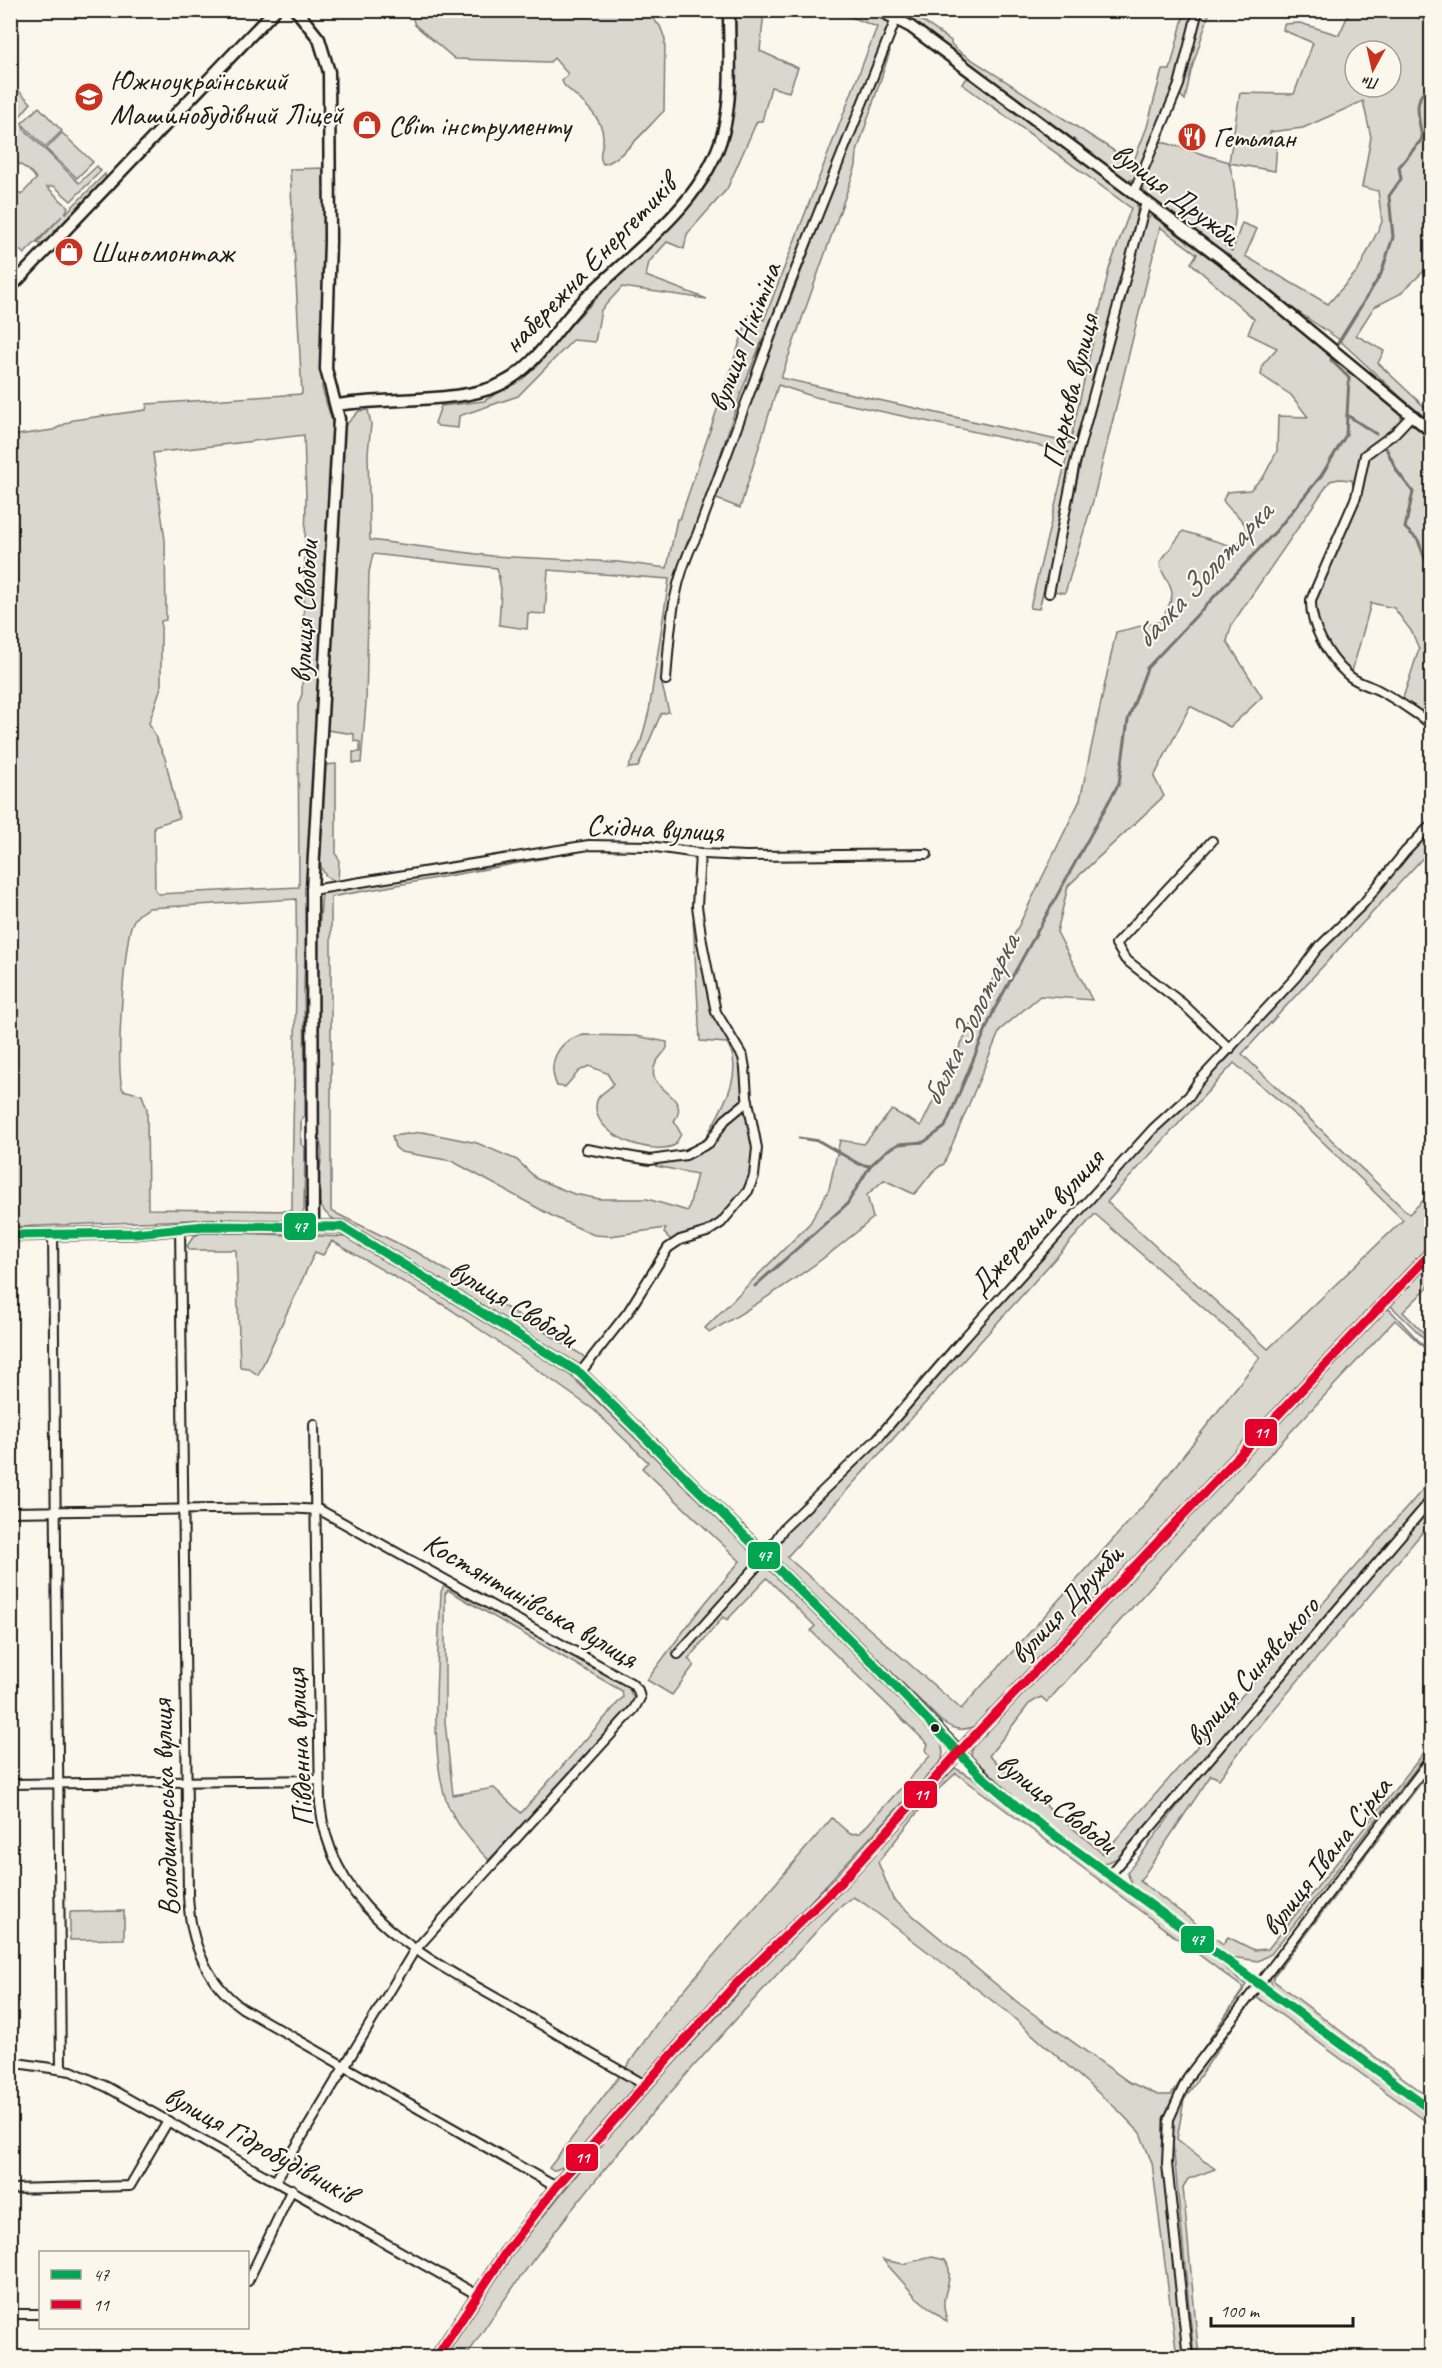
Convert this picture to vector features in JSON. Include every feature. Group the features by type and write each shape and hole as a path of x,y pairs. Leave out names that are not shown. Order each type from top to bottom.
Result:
{"street":[{"path":"10,288 275,10"},
{"name":"вулиця Свободи","path":"296,10 319,39 329,72 330,241 326,369 337,405 339,439 312,890 313,1228"},
{"name":"набережна Енергетиків","path":"337,405 477,392 504,383 528,365 580,304 690,196 709,169 723,134 728,102 729,10"},
{"name":"вулиця Дружби","path":"879,10 893,15 1220,257 1431,432"},
{"path":"1134,192 1179,85 1198,10"},
{"name":"вулиця Нікітіна","path":"666,680 669,634 683,561 697,534 893,15"},
{"name":"Паркова вулиця","path":"1049,593 1074,467 1146,202"},
{"path":"1412,415 1395,433 1365,455 1356,496 1311,600 1311,610 1315,626 1329,653 1348,675 1396,700 1431,724"},
{"name":"Джерельна вулиця","path":"678,1654 765,1557 783,1529 877,1439 964,1338 1140,1143 1189,1096 1198,1082 1230,1049 1317,949 1363,904 1431,824"},
{"path":"1212,841 1116,944 1125,959 1183,1004 1230,1049"},
{"name":"Східна вулиця","path":"312,890 589,845 649,846 700,853 781,856 927,854"},
{"path":"580,1373 628,1311 668,1248 715,1227 733,1211 748,1191 754,1176 757,1157 742,1058 713,1003 697,906 700,853"},
{"path":"586,1149 650,1160 686,1155 709,1143 725,1120 748,1101"},
{"name":"вулиця Свободи","path":"10,1235 135,1233 216,1226 342,1227 580,1373 872,1662 959,1752 1027,1815 1431,2109"},
{"name":"Володимирська вулиця","path":"180,1228 189,1910 195,1940 203,1963 232,2001 556,2187"},
{"path":"53,1234 61,2069"},
{"name":"вулиця Дружби","path":"436,2358 476,2295 556,2187 734,1986 840,1883 959,1752 1431,1252"},
{"name":"Південна вулиця","path":"314,1424 319,1780 323,1828 339,1868 375,1918 414,1951 645,2085"},
{"name":"вулиця Синявського","path":"1110,1875 1431,1499"},
{"name":"Костянтинівська вулиця","path":"10,1512 315,1508 343,1520 631,1683 639,1695 639,1702 634,1709 414,1951 276,2180"},
{"name":"вулиця Івана Сірка","path":"1188,2358 1167,2164 1169,2119 1188,2077 1431,1758"},
{"path":"10,1784 319,1780"},
{"name":"вулиця Гідробудівників","path":"10,2062 61,2069 86,2077 276,2180 476,2295"},
{"path":"10,2189 130,2186 168,2121"},
{"path":"249,2279 292,2189"},
{"path":"10,2314 39,2314"}],"shaded area":[{"path":"410,11 645,11 660,26 665,39 664,111 626,150 610,162 603,164 601,154 603,137 599,122 589,108 564,85 562,81 568,74 554,58 550,62 455,59 415,25"},
{"path":"736,11 764,11 760,51 798,68 789,92 771,87 762,121 757,121 727,189 687,234 684,249 667,242 649,262 646,276 707,299 622,287 601,310 595,342 573,340 518,396 459,416 458,428 438,426 435,423 441,406 484,401 514,384 702,189 723,146 729,125 734,81"},
{"path":"835,11 872,14 879,16 889,25 742,390 699,519 678,567 662,685 669,712 661,714 638,767 628,768 640,745 649,711 669,579 548,570 545,614 528,613 527,629 499,625 501,589 497,568 373,554 369,572 366,703 361,763 353,763 353,752 360,752 360,742 354,741 354,734 327,730 344,427 359,411 368,410 371,424 368,453 370,540 492,556 619,562 667,568 677,519 680,519 749,315 764,320 877,27"},
{"path":"895,11 908,11 951,41 951,44 960,52 1133,163 1147,127 1162,70 1170,70 1184,14 1177,11 1194,11 1178,72 1143,167 1136,177 1125,181"},
{"path":"1203,11 1210,11 1191,71 1185,100 1179,94"},
{"path":"1350,11 1431,11 1431,258 1426,269 1400,294 1374,307 1356,335 1384,351 1378,363 1431,413 1431,425 1337,338 1276,297 1145,196 1141,183 1159,141 1229,162 1240,93 1294,94 1313,43 1283,30 1284,24 1300,23 1339,35","holes":["1363,101 1371,137 1362,187 1378,191 1382,222 1359,269 1328,304 1245,256 1257,229 1242,223 1232,251 1225,246 1233,227 1236,205 1229,163 1275,171 1277,142 1269,142 1270,132 1303,128"]},
{"path":"887,49 890,51 857,152 856,166 781,378 1070,443 1109,269 1131,208 962,84 969,76 1137,203 1137,214 1039,609 1030,608 1068,452 815,397 778,385 740,508 714,498"},
{"path":"10,82 31,103 16,121 22,123 39,107 62,131 45,147 23,125 24,129 79,183 97,166 101,171 71,201 54,186 47,187 68,207 65,214 105,174 106,183 44,245 37,243 62,216 24,254 16,247 11,253 11,185 21,195 36,179 11,154"},
{"path":"62,133 93,162 77,178 46,149"},
{"path":"324,168 327,255 322,388 333,425 334,443 311,847 309,847 304,983 305,1115 301,1120 301,1144 305,1147 304,1211 292,1221 216,1219 11,1227 11,436 53,430 73,420 146,410 147,404 302,394 290,169","holes":["304,435 306,498 302,694 298,705 299,887 158,894 155,889 154,826 179,818 165,758 149,723 161,687 161,621 166,620 165,540 153,453","296,899 292,1211 148,1209 147,1109 142,1095 123,1090 121,1079 120,1035 124,980 133,921 148,908"]},
{"path":"1151,215 1238,279 1402,412 1399,425 1363,454 1354,491 1352,480 1330,481 1232,624 1227,641 1262,697 1230,727 1190,706 1154,777 1164,796 1068,886 1057,932 1092,1000 1040,996 1000,1030 944,1164 931,1173 914,1194 884,1180 867,1195 873,1218 794,1279 710,1332 705,1328 810,1223 829,1189 840,1140 864,1144 892,1110 921,1126 1080,800 1116,632 1162,621 1172,594 1160,562 1183,531 1235,547 1243,539 1246,532 1245,526 1223,500 1227,492 1250,490 1264,476 1277,451 1278,416 1308,417 1291,395 1261,375 1263,364 1277,348 1248,334 1254,319 1191,263 1197,254 1160,227 1093,501 1065,593 1053,591 1089,426 1143,225"},
{"path":"1412,423 1432,438 1430,476 1432,499 1431,721 1402,701 1419,649 1412,632 1394,608 1371,603 1352,672 1325,638 1318,619 1315,597 1367,460"},
{"path":"336,764 338,882 325,875 320,861 325,765"},
{"path":"1431,828 1431,849 1242,1054 1409,1214 1431,1193 1431,1244 977,1725 967,1729 950,1726 941,1721 770,1553 779,1538 877,1445 942,1366 1127,1161 1165,1122 1185,1106 1201,1082 1227,1059","holes":["1234,1063 1287,1107 1403,1220 1268,1349 1107,1202","1095,1214 1260,1357 1151,1497 961,1709 787,1557"]},
{"path":"544,854 547,858 331,897 331,1211 420,1254 582,1355 586,1359 579,1367 330,1217 322,1208 317,1187 322,1155 317,1137 316,970 322,891 364,886"},
{"path":"693,920 712,1007 741,1062 754,1158 745,1189 733,1207 717,1222 704,1230 671,1240 664,1233 666,1228 610,1236 594,1235 554,1217 452,1161 401,1152 395,1147 392,1136 423,1132 477,1143 517,1160 537,1179 574,1194 600,1199 647,1199 688,1211 697,1174 656,1166 653,1156 671,1155 704,1141 729,1093 734,1067 727,1043 700,1041"},
{"path":"584,1035 636,1036 667,1042 667,1048 655,1065 654,1076 678,1105 674,1121 681,1134 675,1145 665,1148 641,1146 628,1142 606,1128 596,1108 600,1095 613,1083 607,1073 589,1066 579,1071 565,1087 557,1086 553,1068 557,1053 568,1041"},
{"path":"203,1232 346,1237 566,1371 754,1554 755,1562 748,1572 678,1651 683,1655 760,1566 769,1568 940,1736 942,1760 565,2166 553,2171 549,2168 630,2062 664,2013 832,1818 850,1834 860,1833 930,1756 926,1750 928,1744 811,1631 815,1626 767,1578 727,1620 723,1617 688,1659 694,1665 672,1695 647,1680 697,1613 740,1561 642,1468 648,1462 594,1410 498,1342 447,1307 332,1241 323,1255 315,1252 258,1375 248,1368 240,1367 236,1250 190,1250 187,1246 194,1236"},
{"path":"1431,1259 1431,1284 1403,1312 1431,1340 1431,1345 1389,1304"},
{"path":"1385,1308 1390,1310 1431,1354 1395,1320 1271,1453 1047,1702 1041,1697 1029,1704 989,1756 1103,1854 1431,1480 1431,1494 1139,1836 1116,1858 1098,1862 1028,1810 990,1778 977,1765 971,1754 974,1744"},
{"path":"1431,1507 1431,1522 1249,1739 1219,1779 1211,1775 1140,1881 1223,1944 1228,1937 1254,1950 1268,1949 1431,1744 1431,1749 1271,1954 1258,1961 1231,1957 1133,1885 1127,1873 1209,1764"},
{"path":"444,1585 449,1585 621,1682 629,1689 634,1699 489,1860 470,1840 453,1816 446,1800 441,1778 437,1753 436,1698 441,1592","holes":["448,1590 622,1691 623,1697 521,1813 494,1788 453,1795 445,1722 445,1594"]},
{"path":"1431,1766 1431,1770 1273,1977 1274,1981 1426,2095 1431,2093 1429,2100 1414,2093 1272,1986 1269,1974"},
{"path":"955,1768 973,1778 1097,1873 1188,1937 1246,1985 1243,1990 956,1773 929,1798 878,1862 893,1899 1021,2005 1129,2082 1158,2095 1171,2095 1195,2061 1181,2081 1163,2119 1164,2164 1186,2357 1177,2357 1152,2163 1140,2133 1120,2112 1007,2012 853,1897 834,1912 640,2127 549,2239 506,2297 466,2357 442,2358 507,2261 621,2120 853,1870"},
{"path":"124,1911 124,1939 70,1940 70,1912"},
{"path":"1262,1992 1432,2118 1431,2125 1258,1998 1251,2000 1184,2100 1177,2139 1215,2169 1188,2179 1183,2187 1199,2358 1194,2357 1171,2124 1190,2081 1248,1998"},
{"path":"932,2257 945,2260 948,2265 949,2281 944,2305 947,2322 916,2297 883,2260 903,2264"}],"waterway":[{"name":"балка Золотарка","path":"1335,348 1381,274 1393,237 1389,196 1401,179 1399,167 1422,139 1418,117 1419,102 1425,89 1432,84"},
{"name":"балка Золотарка","path":"755,1286 847,1204 870,1166 886,1151 899,1144 924,1142 945,1127 994,1010 1119,783 1128,720 1147,668 1276,531 1321,476 1346,435 1349,378 1331,360 1332,354"},
{"path":"1347,415 1376,434"},
{"path":"1386,448 1397,471 1413,492 1405,528 1418,540 1432,578"},
{"name":"балка Золотарка","path":"799,1138 819,1141 859,1164 870,1166"}],"transit line":[{"name":"47","path":"10,1235 135,1233 205,1226 342,1227 580,1373 872,1662 979,1774 1027,1815 1432,2110"},
{"name":"11","path":"436,2358 506,2252 556,2187 734,1986 840,1883 959,1752 1432,1252"}],"place":[{"name":"Южноукраїнський Машинобудівний Ліцей","path":"89,97"},
{"name":"Світ інструменту","path":"367,125"},
{"name":"Гетьман","path":"1192,137"},
{"name":"Шиномонтаж","path":"69,252"}]}
